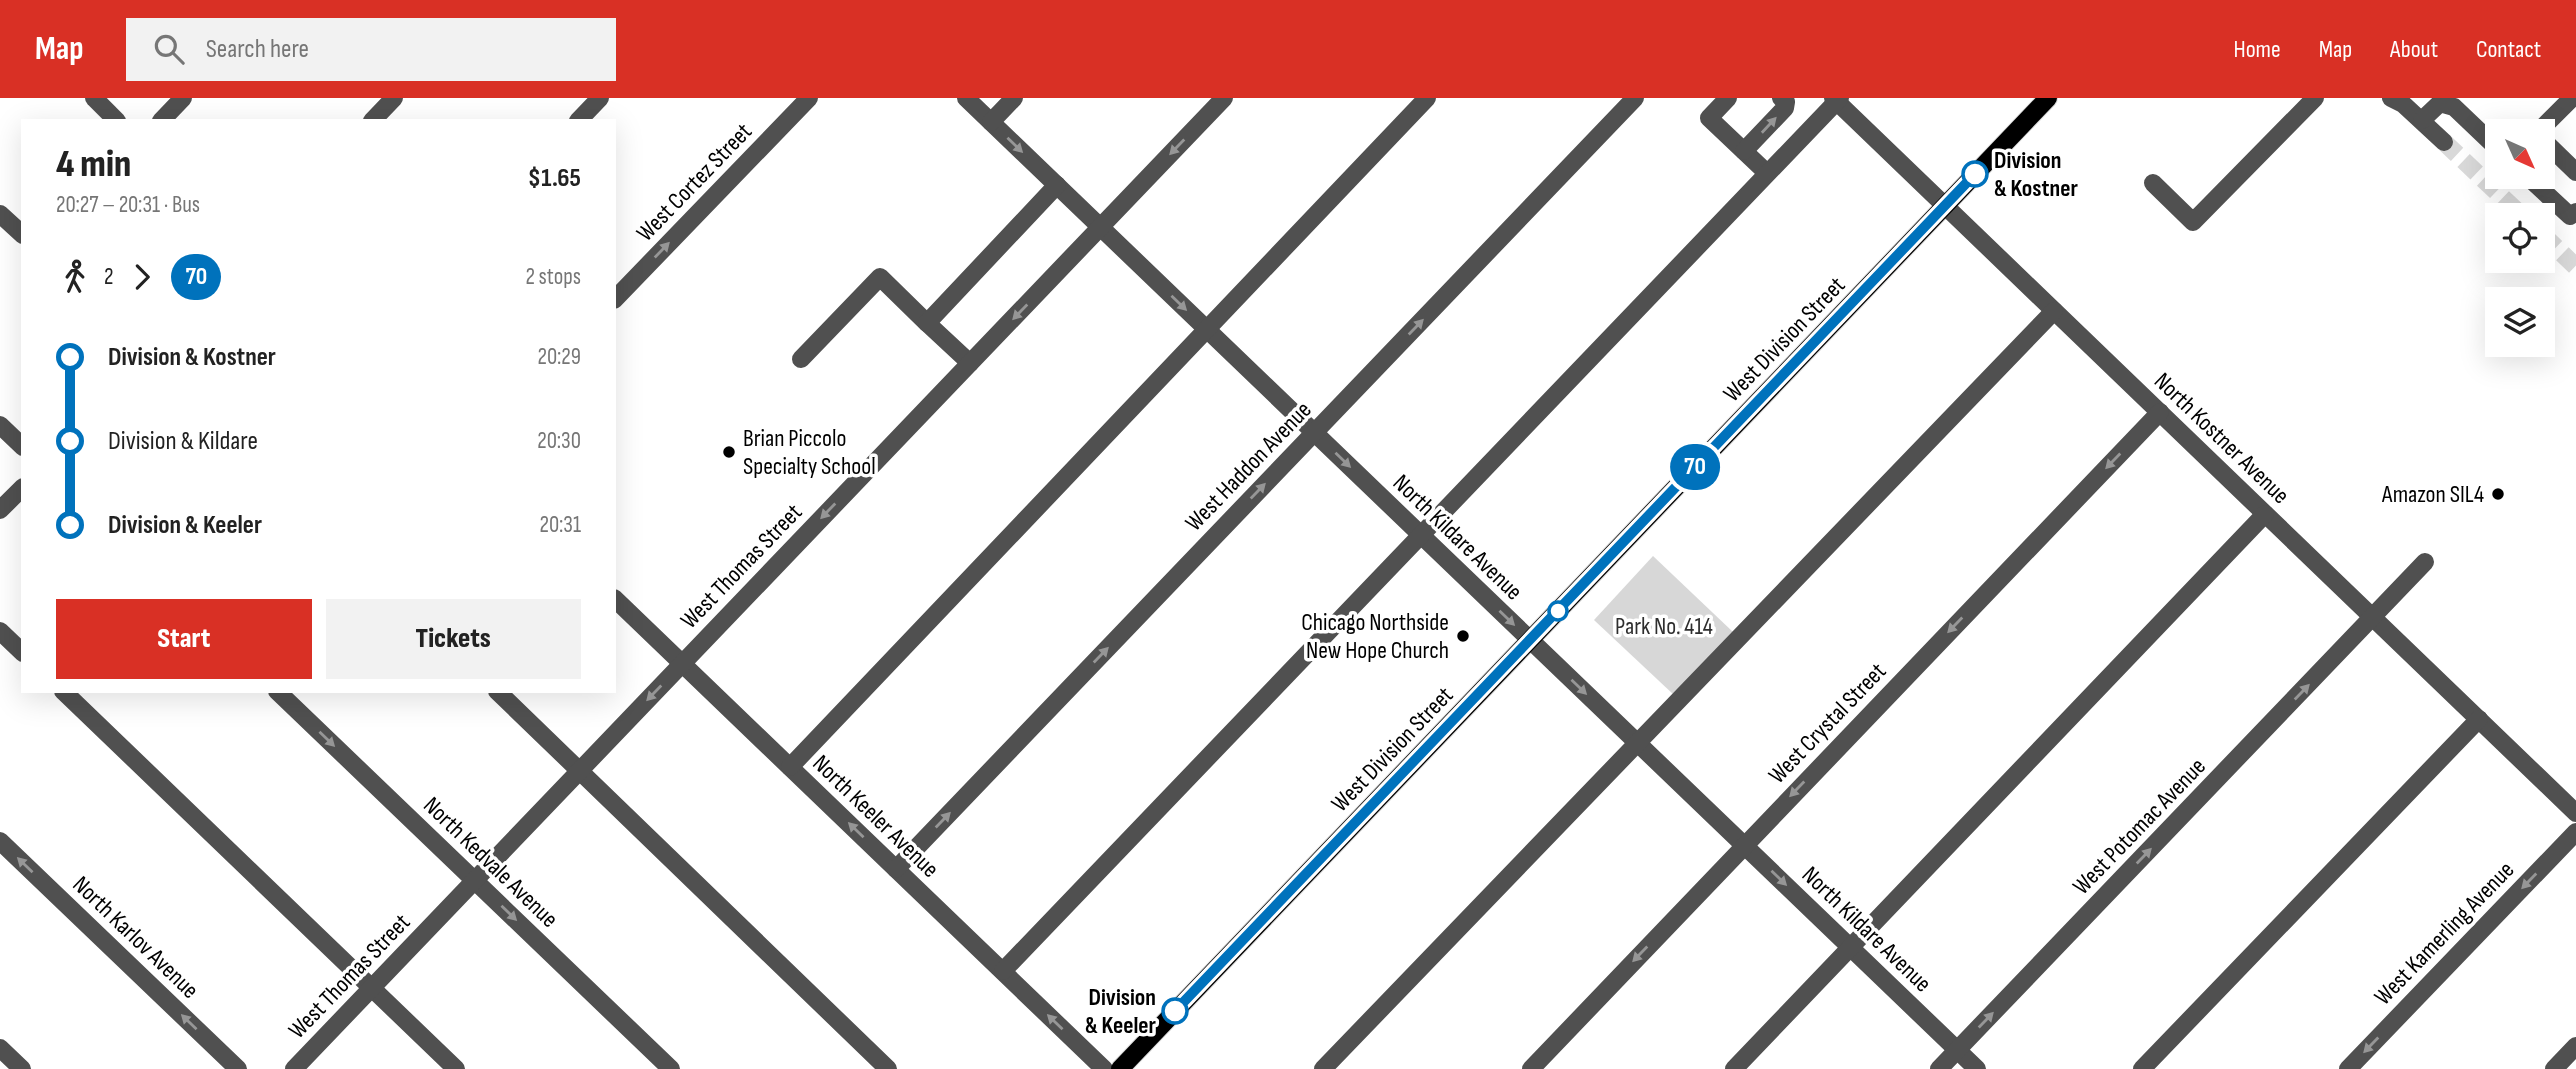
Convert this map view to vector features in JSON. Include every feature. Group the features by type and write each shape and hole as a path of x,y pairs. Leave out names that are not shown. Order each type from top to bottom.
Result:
{"main road":[{"name":"West Division Street","path":"1120,1069 2048,98"}],"street":[{"path":"94,98 115,119"},
{"path":"163,119 183,98"},
{"path":"374,119 394,98"},
{"path":"580,119 600,98"},
{"name":"West Cortez Street","path":"616,298 808,98"},
{"name":"North Kildare Avenue","path":"966,98 1977,1069"},
{"path":"991,122 1014,98"},
{"name":"West Thomas Street","path":"294,1069 1224,98"},
{"path":"790,767 1427,98"},
{"name":"West Haddon Avenue","path":"896,869 1635,98"},
{"path":"1728,98 1709,118 1767,173"},
{"path":"1745,151 1785,108 1786,102 1781,98"},
{"path":"2152,183 2193,222 2315,98"},
{"path":"2391,98 2403,104 2444,142"},
{"path":"2551,119 2572,98"},
{"path":"1003,971 1837,99"},
{"name":"North Kostner Avenue","path":"1837,99 2576,813"},
{"path":"2422,120 2440,103 2454,107 2485,137"},
{"path":"2555,152 2576,172"},
{"path":"927,323 1057,185"},
{"path":"2541,189 2570,216 2576,212"},
{"path":"0,214 21,233"},
{"path":"801,359 880,277 970,363"},
{"path":"1323,1069 2054,310"},
{"name":"West Crystal Street","path":"1531,1069 2160,412"},
{"path":"0,425 21,445"},
{"path":"0,510 21,488"},
{"path":"1734,1069 2266,514"},
{"name":"West Potomac Avenue","path":"1939,1069 2425,562"},
{"name":"North Keeler Avenue","path":"616,600 1104,1069"},
{"path":"0,631 21,651"},
{"path":"65,693 456,1069"},
{"name":"North Kedvale Avenue","path":"279,693 671,1069"},
{"path":"499,693 888,1069"},
{"path":"2143,1069 2479,719"},
{"name":"West Kamerling Avenue","path":"2348,1069 2576,832"},
{"name":"North Karlov Avenue","path":"0,841 239,1069"},
{"path":"2554,1069 2576,1046"},
{"path":"0,1048 22,1069"}],"green space":[{"name":"Park No. 414","path":"1653,556 1733,632 1674,695 1594,620"}],"tunnel":[{"path":"2444,142 2508,203"},
{"path":"2555,247 2576,267"}],"bus line":[{"name":"70","path":"1175,1011 1975,174"}],"place":[{"name":"Division & Kostner","path":"1975,174"},
{"name":"Brian Piccolo Specialty School","path":"729,452"},
{"name":"Amazon SIL4","path":"2498,494"},
{"name":"Chicago Northside New Hope Church","path":"1463,636"},
{"name":"Division & Keeler","path":"1175,1011"}]}
